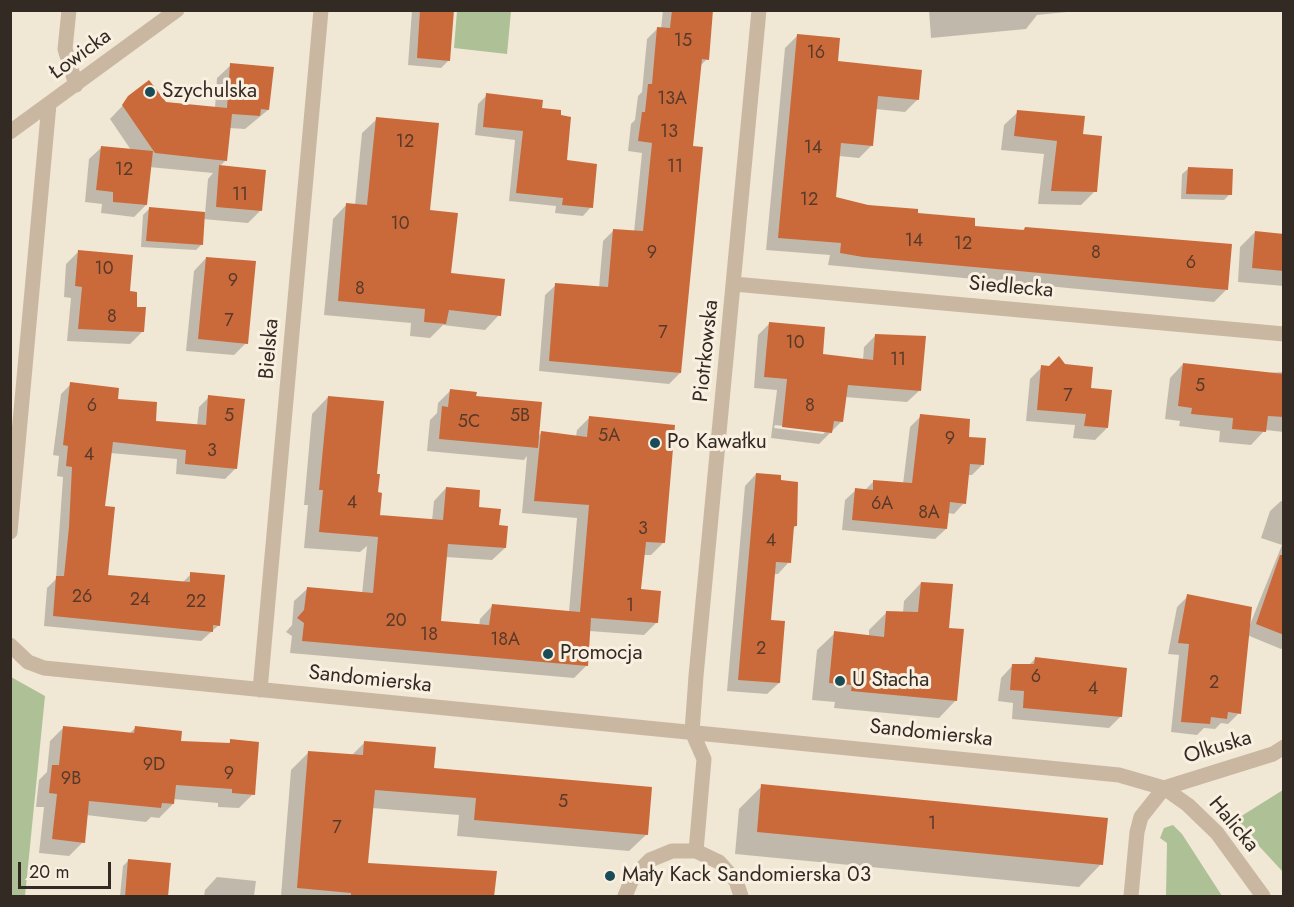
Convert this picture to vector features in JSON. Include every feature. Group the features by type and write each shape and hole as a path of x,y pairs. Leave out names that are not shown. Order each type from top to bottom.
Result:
{"street":[{"path":"69,10 65,49 76,85"},
{"name":"Łowicka","path":"10,132 177,10"},
{"name":"Bielska","path":"260,690 321,10"},
{"name":"Piotrkowska","path":"692,732 759,10"},
{"path":"10,532 49,104"},
{"name":"Siedlecka","path":"734,284 1284,334"},
{"name":"Sandomierska","path":"10,645 28,662 44,668 1066,768 1119,775 1164,788"},
{"path":"692,732 704,759 696,851"},
{"name":"Olkuska","path":"1164,788 1273,754 1284,747"},
{"path":"1131,897 1137,832 1141,817 1164,788"},
{"name":"Halicka","path":"1164,788 1188,805 1216,833 1263,897"},
{"path":"625,897 633,877 650,860 672,851 696,851 719,862 736,881 741,897"}],"green space":[{"path":"457,11 511,11 507,54 454,48"},
{"path":"11,677 45,696 25,896 11,896"},
{"path":"1283,790 1283,872 1235,820"},
{"path":"1173,825 1182,834 1222,896 1166,896 1167,843 1160,838 1164,828"}],"building":[{"path":"420,10 454,10 450,61 417,58"},
{"path":"672,10 713,10 709,60 702,59 693,146 703,147 681,373 549,361 555,283 608,287 613,229 643,231 652,143 638,141 642,112 645,112 648,84 652,84 657,27 670,28"},
{"path":"797,34 840,38 838,61 922,70 919,100 878,96 873,146 841,143 836,197 868,205 918,209 918,213 975,218 975,226 1024,230 1025,227 1232,244 1228,290 863,257 840,253 841,243 778,238"},
{"path":"230,63 274,67 269,110 261,109 260,116 232,114 227,161 155,153 122,105 128,96 149,80 166,102 227,108"},
{"path":"486,93 543,100 542,108 561,110 561,115 571,117 567,160 597,164 593,208 562,205 563,198 516,193 523,131 483,127"},
{"path":"1017,110 1085,116 1083,134 1102,136 1097,192 1051,191 1057,141 1014,136"},
{"path":"376,117 439,123 430,210 458,213 451,273 505,279 501,316 449,310 446,324 424,322 425,309 338,301 346,203 367,205"},
{"path":"101,146 153,151 147,205 113,202 113,192 96,190"},
{"path":"219,165 266,170 262,211 216,207"},
{"path":"1188,167 1233,169 1232,195 1186,194"},
{"path":"149,207 205,212 203,245 146,241"},
{"path":"1255,231 1284,234 1284,271 1252,268"},
{"path":"78,250 133,255 130,291 137,292 137,307 146,307 144,332 78,329 82,287 75,286"},
{"path":"206,257 256,261 248,344 198,339"},
{"path":"769,322 825,327 823,354 873,360 875,334 926,336 921,391 848,385 843,422 834,421 832,433 782,427 787,379 764,377"},
{"path":"1059,356 1065,364 1093,367 1091,388 1112,390 1108,428 1084,426 1086,414 1037,410 1041,365 1049,366"},
{"path":"1183,363 1284,374 1284,417 1268,416 1266,432 1232,429 1233,418 1191,414 1192,408 1178,406"},
{"path":"70,382 119,388 118,399 157,402 156,421 206,425 208,395 245,399 237,469 185,464 186,450 113,442 105,506 115,507 108,575 190,582 190,572 225,575 220,626 213,625 213,632 53,616 56,576 64,576 69,527 72,467 66,466 68,446 63,445"},
{"path":"450,389 477,392 476,396 542,402 538,448 439,439 442,406 448,407"},
{"path":"328,396 384,401 377,474 380,474 378,492 382,493 378,537 319,532 323,490 319,490"},
{"path":"920,414 970,419 969,437 986,438 984,465 970,464 966,504 950,502 947,529 852,520 855,488 873,490 873,480 912,483"},
{"path":"589,416 675,425 665,543 646,542 641,589 661,591 658,623 591,618 588,666 302,641 304,623 297,618 304,610 307,587 373,593 380,515 443,520 446,487 480,490 479,507 501,509 499,525 508,526 506,548 448,544 441,621 489,625 492,604 580,612 589,505 534,501 541,431 587,437"},
{"path":"756,473 781,475 781,480 798,482 797,526 794,526 791,563 776,562 771,620 785,621 780,683 738,680"},
{"path":"1280,555 1284,555 1284,635 1256,624"},
{"path":"921,582 953,584 949,628 964,629 957,701 851,691 852,685 829,683 834,631 884,637 886,611 918,612"},
{"path":"1187,594 1252,607 1241,714 1228,712 1227,719 1211,717 1210,724 1181,722 1189,644 1178,643"},
{"path":"1035,657 1127,668 1122,717 1023,708 1024,691 1010,690 1012,664 1034,664"},
{"path":"63,726 134,733 135,726 182,731 181,741 230,743 230,739 259,742 255,795 232,793 232,789 176,785 174,804 162,803 161,808 89,801 85,843 52,839 57,794 49,793 52,765 59,765"},
{"path":"364,741 436,747 434,768 652,787 648,835 474,820 476,798 375,790 368,863 497,871 494,897 351,897 351,893 297,888 308,751 363,755"},
{"path":"761,784 1108,818 1103,865 757,832"},
{"path":"128,859 171,863 168,897 125,897"}],"place":[{"name":"Szychulska","path":"150,92"},
{"name":"Po Kawałku","path":"655,443"},
{"name":"Promocja","path":"548,654"},
{"name":"U Stacha","path":"840,681"},
{"name":"Mały Kack Sandomierska 03","path":"610,876"}]}
